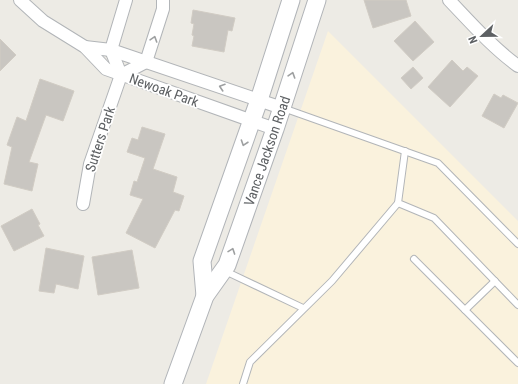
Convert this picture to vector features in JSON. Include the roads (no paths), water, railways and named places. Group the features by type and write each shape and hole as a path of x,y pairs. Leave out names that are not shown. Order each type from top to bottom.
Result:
{"main road":[{"name":"Vance Jackson Road","path":"205,296 202,262 259,100 291,0"},
{"name":"Vance Jackson Road","path":"173,384 205,296 227,265 275,130 317,0"}],"street":[{"name":"Newoak Park","path":"20,0 43,21 85,47 106,69 275,130"},
{"path":"126,0 111,50 121,75 146,62 163,9 163,0"},
{"path":"449,0 486,39 504,56 518,66"},
{"name":"Newoak Park","path":"85,47 111,50 282,108"},
{"name":"Sutters Park","path":"83,204 90,164 121,75"}],"lane":[{"path":"282,108 438,163 518,244"},
{"path":"243,384 250,362 332,281 398,203 405,151"},
{"path":"398,203 434,218 518,304"},
{"path":"414,259 518,363"},
{"path":"223,270 303,308"},
{"path":"464,310 495,281"}]}
